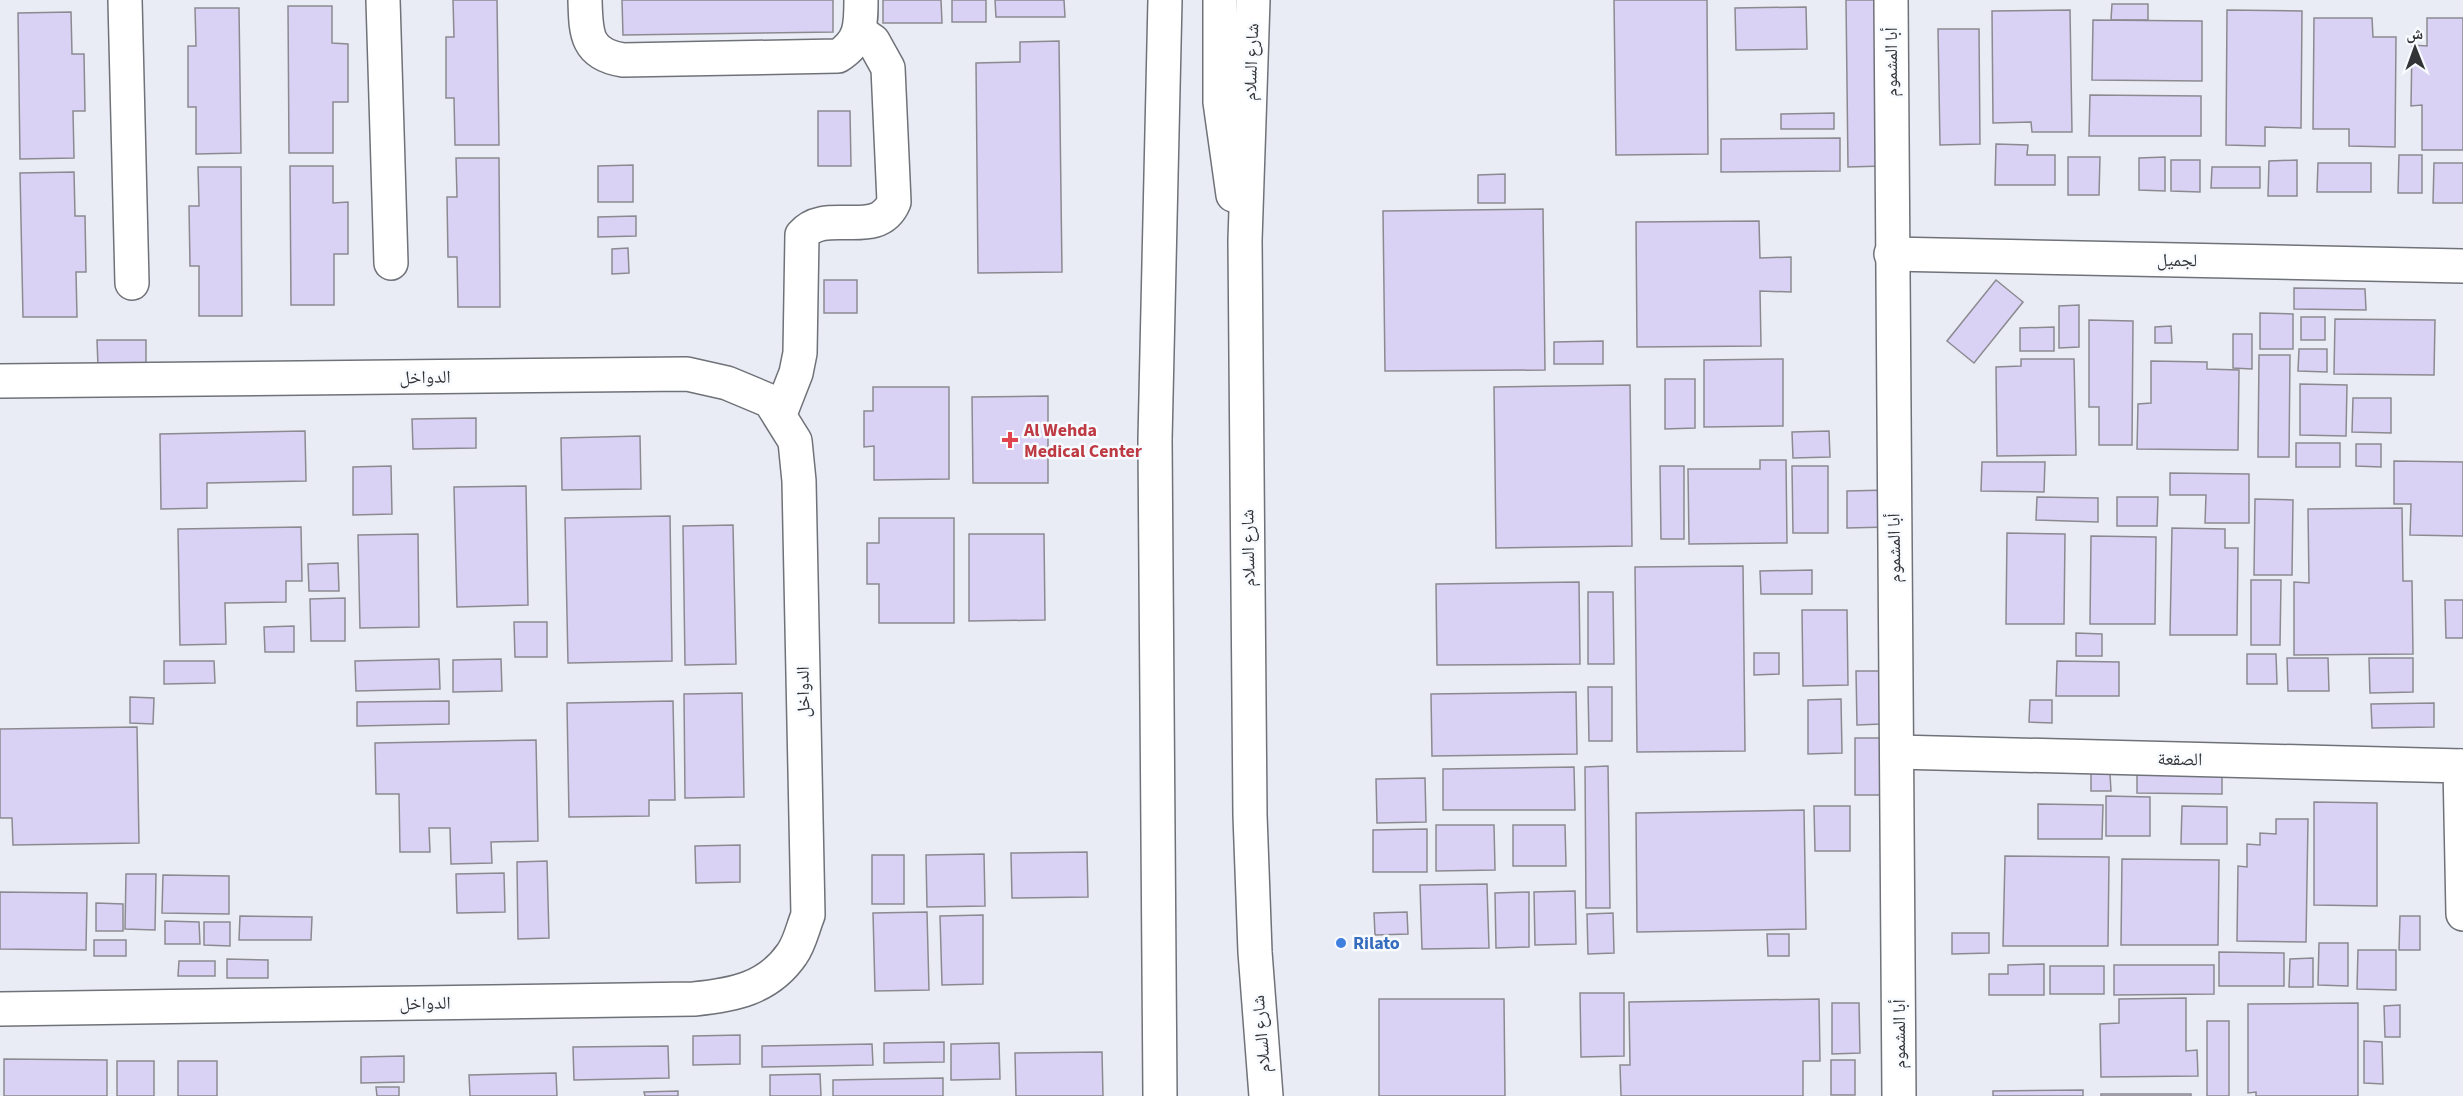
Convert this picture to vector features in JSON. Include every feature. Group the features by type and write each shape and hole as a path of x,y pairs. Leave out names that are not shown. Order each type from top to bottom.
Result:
{"street":[{"path":"125,0 132,283"},
{"path":"383,0 391,263"},
{"path":"585,0 587,35 592,45 600,54 622,60 838,56 848,50 860,16"},
{"path":"1146,0 1162,52"},
{"path":"1160,1096 1155,440 1162,52 1165,0"},
{"path":"1220,0 1220,102 1225,148 1245,240"},
{"name":"أبا المشموم","path":"1891,0 1891,254 1899,1096"},
{"name":"شارع السلام","path":"1254,2 1245,240 1251,884 1266,1096"},
{"path":"780,414 793,384 800,352 802,234 815,224 876,222 890,211 894,202 888,68 860,16"},
{"name":"لجميل","path":"1891,254 2463,266"},
{"name":"الدواخل","path":"0,381 687,374 727,383 770,401 795,441 799,481 808,915 794,953 769,980 734,994 694,999 0,1009"},
{"name":"الصقعة","path":"1897,753 2462,766"},
{"path":"2462,766 2463,914"}],"building":[{"path":"453,0 497,0 499,145 455,145 454,98 446,98 446,37 454,37"},
{"path":"622,0 833,0 833,32 623,35"},
{"path":"883,0 941,0 942,23 883,23"},
{"path":"952,0 986,0 986,22 952,22"},
{"path":"995,0 1064,0 1065,17 996,17"},
{"path":"1614,0 1707,0 1708,154 1616,155"},
{"path":"1846,0 1880,0 1883,166 1848,167"},
{"path":"2112,4 2148,4 2148,20 2111,20"},
{"path":"288,6 332,6 332,43 348,44 348,102 333,102 333,153 289,153"},
{"path":"1806,7 1807,49 1736,50 1735,8"},
{"path":"195,8 239,8 241,153 196,154 196,107 188,107 188,46 196,46"},
{"path":"2070,10 2072,132 2032,132 2031,122 1993,123 1992,11"},
{"path":"2227,10 2302,11 2301,128 2265,127 2265,146 2226,145"},
{"path":"71,12 72,54 84,54 85,111 73,111 74,158 20,159 18,13"},
{"path":"2314,18 2372,18 2373,37 2396,37 2395,147 2349,146 2349,129 2313,129"},
{"path":"2427,18 2463,18 2463,150 2422,150 2422,105 2411,106 2412,45 2427,46"},
{"path":"2093,20 2202,21 2202,81 2092,80"},
{"path":"1938,29 1979,29 1980,144 1940,145"},
{"path":"1059,41 1062,272 978,273 976,63 1020,62 1020,42"},
{"path":"2090,95 2201,96 2201,136 2089,136"},
{"path":"818,111 850,111 851,166 818,166"},
{"path":"1834,113 1834,129 1781,129 1781,114"},
{"path":"1840,138 1840,171 1721,172 1721,139"},
{"path":"1996,144 2028,145 2027,155 2055,155 2055,185 1995,185"},
{"path":"2399,155 2422,155 2422,193 2398,193"},
{"path":"2068,157 2100,157 2099,195 2068,195"},
{"path":"2165,157 2165,191 2139,190 2139,158"},
{"path":"456,158 499,158 500,307 458,307 457,257 448,257 447,197 457,197"},
{"path":"2171,160 2200,160 2200,192 2171,191"},
{"path":"2297,160 2297,196 2268,196 2269,161"},
{"path":"2318,163 2371,163 2371,192 2317,192"},
{"path":"2434,163 2463,163 2463,203 2433,203"},
{"path":"633,165 633,202 598,202 598,166"},
{"path":"290,166 333,166 333,203 348,202 348,254 334,254 334,305 291,305"},
{"path":"198,167 241,167 242,316 199,316 199,266 190,266 189,206 199,206"},
{"path":"2212,167 2260,167 2260,188 2211,188"},
{"path":"74,172 75,216 85,216 86,272 76,272 77,317 23,317 20,173"},
{"path":"1505,174 1505,203 1478,203 1478,175"},
{"path":"1543,209 1545,370 1385,371 1383,211"},
{"path":"636,216 636,236 598,237 598,217"},
{"path":"1759,221 1760,258 1791,257 1791,292 1760,291 1761,346 1637,347 1636,222"},
{"path":"628,248 629,273 612,274 612,249"},
{"path":"824,280 857,280 857,313 824,313"},
{"path":"1996,280 2023,302 1974,363 1947,341"},
{"path":"2294,288 2365,289 2366,310 2294,309"},
{"path":"2079,305 2079,347 2059,348 2059,306"},
{"path":"2260,313 2293,314 2293,349 2260,349"},
{"path":"2301,317 2325,317 2325,340 2301,340"},
{"path":"2335,319 2435,320 2434,375 2334,374"},
{"path":"2089,320 2133,321 2132,445 2099,445 2099,407 2089,407"},
{"path":"2171,326 2172,343 2155,343 2155,327"},
{"path":"2054,327 2054,351 2020,351 2020,328"},
{"path":"2233,334 2252,334 2252,369 2233,368"},
{"path":"97,340 146,340 146,365 98,366"},
{"path":"1603,341 1603,364 1554,364 1554,342"},
{"path":"2299,349 2327,349 2327,372 2298,371"},
{"path":"2259,355 2290,355 2289,457 2258,457"},
{"path":"1783,359 1783,426 1704,427 1704,360"},
{"path":"2021,359 2074,359 2076,455 1997,456 1996,367 2021,366"},
{"path":"2151,361 2207,362 2207,369 2239,370 2238,450 2137,449 2138,404 2151,403"},
{"path":"1665,379 1695,379 1695,428 1665,429"},
{"path":"2300,384 2347,385 2346,436 2300,435"},
{"path":"1630,385 1632,546 1496,548 1494,387"},
{"path":"873,387 949,387 949,479 874,480 874,446 864,447 864,411 873,411"},
{"name":"Al Wehda Medical Center","path":"1048,396 1048,483 973,483 972,397"},
{"path":"2353,398 2391,398 2391,433 2352,432"},
{"path":"476,418 476,448 413,449 412,419"},
{"path":"305,431 306,481 207,483 207,508 161,509 160,434"},
{"path":"1829,431 1830,457 1793,458 1792,432"},
{"path":"640,436 641,489 562,490 561,438"},
{"path":"2296,443 2340,443 2340,467 2296,467"},
{"path":"2356,444 2381,444 2381,467 2356,466"},
{"path":"1760,460 1786,460 1787,543 1689,544 1688,469 1760,469"},
{"path":"2394,461 2463,462 2463,536 2410,535 2411,504 2394,504"},
{"path":"1982,462 2045,462 2044,492 1981,491"},
{"path":"391,466 392,514 353,515 353,467"},
{"path":"1660,466 1684,466 1684,539 1661,539"},
{"path":"1792,466 1828,466 1828,533 1793,533"},
{"path":"2170,473 2249,474 2249,523 2205,523 2206,495 2170,495"},
{"path":"526,486 528,605 457,607 454,487"},
{"path":"1888,490 1888,527 1847,528 1847,491"},
{"path":"2037,497 2098,498 2098,522 2036,520"},
{"path":"2117,497 2158,497 2157,526 2117,526"},
{"path":"2255,499 2293,500 2292,575 2254,575"},
{"path":"2402,508 2403,581 2412,581 2413,654 2294,655 2294,582 2309,583 2308,509"},
{"path":"670,516 672,661 568,663 565,518"},
{"path":"879,518 954,518 954,623 879,623 879,584 867,584 867,543 879,543"},
{"path":"733,525 736,664 685,665 683,526"},
{"path":"301,527 302,581 286,581 286,602 225,603 226,644 180,645 178,529"},
{"path":"2172,528 2225,529 2225,548 2238,548 2237,635 2170,635"},
{"path":"2007,533 2065,534 2064,624 2006,624"},
{"path":"418,534 419,627 360,628 358,535"},
{"path":"969,534 1044,534 1045,620 969,621"},
{"path":"2091,536 2156,537 2155,624 2090,624"},
{"path":"338,563 339,591 309,591 308,564"},
{"path":"1743,566 1745,751 1637,752 1635,567"},
{"path":"1812,570 1812,594 1761,594 1760,571"},
{"path":"2251,580 2281,580 2280,645 2251,645"},
{"path":"1579,582 1580,664 1437,665 1436,584"},
{"path":"1588,592 1613,592 1614,664 1588,664"},
{"path":"345,598 345,641 311,641 310,599"},
{"path":"2445,600 2463,600 2463,638 2446,638"},
{"path":"1802,610 1847,610 1848,685 1803,686"},
{"path":"514,622 547,622 547,657 515,657"},
{"path":"294,626 294,652 265,652 264,627"},
{"path":"2076,633 2102,634 2102,656 2076,656"},
{"path":"1754,653 1779,653 1779,674 1754,675"},
{"path":"2247,654 2276,654 2277,684 2247,684"},
{"path":"2287,658 2328,658 2329,691 2288,691"},
{"path":"2369,658 2413,658 2413,692 2370,693"},
{"path":"439,659 440,689 356,691 355,661"},
{"path":"501,659 502,691 453,692 453,660"},
{"path":"164,661 214,661 215,683 164,684"},
{"path":"2057,661 2119,662 2119,696 2056,696"},
{"path":"1856,671 1881,671 1881,724 1857,725"},
{"path":"1588,687 1612,687 1612,741 1589,741"},
{"path":"1576,692 1577,754 1432,756 1431,694"},
{"path":"742,693 744,797 685,798 684,694"},
{"path":"130,697 154,698 153,724 130,723"},
{"path":"1841,699 1842,753 1808,754 1808,700"},
{"path":"2030,700 2052,700 2052,723 2029,722"},
{"path":"449,701 449,724 357,726 357,702"},
{"path":"673,701 675,800 649,800 649,816 569,817 567,703"},
{"path":"2434,703 2434,727 2372,728 2371,704"},
{"path":"137,727 139,843 13,845 12,818 0,818 0,729"},
{"path":"1855,738 1883,738 1884,795 1855,795"},
{"path":"536,740 538,841 491,842 492,863 451,864 450,828 429,828 430,852 400,852 399,794 376,794 375,743"},
{"path":"1608,766 1610,908 1586,908 1585,767"},
{"path":"1574,767 1575,810 1443,810 1443,769"},
{"path":"2137,770 2222,771 2222,794 2137,793"},
{"path":"2091,773 2110,774 2111,791 2091,791"},
{"path":"1425,778 1426,822 1377,823 1376,779"},
{"path":"2106,796 2150,797 2150,836 2106,836"},
{"path":"2314,802 2377,803 2377,906 2314,905"},
{"path":"2038,804 2103,805 2102,839 2038,839"},
{"path":"1814,806 1850,806 1850,851 1815,851"},
{"path":"2182,806 2227,807 2227,844 2181,844"},
{"path":"1804,810 1806,929 1637,932 1636,813"},
{"path":"2276,819 2308,819 2306,942 2237,941 2238,866 2247,867 2247,844 2260,845 2260,833 2276,834"},
{"path":"1436,825 1494,825 1495,870 1436,871"},
{"path":"1513,825 1565,825 1566,866 1513,866"},
{"path":"1427,829 1427,872 1373,872 1373,830"},
{"path":"740,845 740,882 696,883 695,846"},
{"path":"1087,852 1088,897 1012,898 1011,853"},
{"path":"984,854 985,906 927,907 926,855"},
{"path":"872,855 904,855 904,904 872,904"},
{"path":"2005,856 2109,857 2108,946 2003,946"},
{"path":"2122,859 2219,860 2218,945 2121,945"},
{"path":"547,861 549,938 518,939 517,862"},
{"path":"504,873 505,912 457,913 456,874"},
{"path":"126,874 156,874 155,930 125,929"},
{"path":"163,875 229,876 229,914 162,913"},
{"path":"1487,884 1489,948 1422,949 1420,885"},
{"path":"1575,891 1576,944 1535,945 1534,892"},
{"path":"0,892 87,893 86,950 0,949"},
{"path":"1529,892 1529,947 1496,948 1495,893"},
{"path":"96,903 123,904 123,931 96,931"},
{"path":"927,912 929,990 875,991 873,913"},
{"path":"1407,912 1408,934 1375,935 1374,913"},
{"path":"1613,913 1614,953 1588,954 1587,914"},
{"path":"983,915 983,984 942,985 940,916"},
{"path":"240,916 312,917 311,940 239,940"},
{"path":"2400,916 2420,916 2420,950 2399,950"},
{"path":"165,921 199,922 200,944 165,944"},
{"path":"204,922 230,922 230,946 204,945"},
{"path":"1952,933 1989,933 1989,953 1952,954"},
{"path":"1767,934 1789,934 1789,956 1768,956"},
{"path":"94,940 126,940 126,956 94,956"},
{"path":"2319,943 2348,943 2348,986 2318,985"},
{"path":"2358,950 2396,950 2396,990 2357,989"},
{"path":"2219,952 2284,953 2284,986 2219,986"},
{"path":"2313,958 2313,987 2289,987 2290,959"},
{"path":"227,959 268,960 268,978 227,978"},
{"path":"179,961 215,961 215,976 178,976"},
{"path":"2044,964 2044,995 1989,995 1989,974 2008,974 2008,965"},
{"path":"2114,965 2214,965 2214,994 2114,995"},
{"path":"2050,966 2104,966 2104,994 2050,994"},
{"path":"1580,993 1624,993 1624,1056 1581,1057"},
{"path":"2186,998 2186,1051 2197,1050 2198,1076 2101,1077 2100,1024 2119,1023 2119,999"},
{"path":"1379,999 1504,999 1505,1096 1379,1096"},
{"path":"1819,999 1820,1061 1803,1061 1803,1096 1621,1096 1620,1065 1630,1065 1629,1002"},
{"path":"1832,1003 1859,1003 1860,1053 1832,1054"},
{"path":"2358,1003 2358,1096 2256,1096 2256,1092 2248,1093 2248,1004"},
{"path":"2400,1005 2400,1037 2385,1037 2384,1006"},
{"path":"2207,1021 2229,1021 2229,1096 2207,1096"},
{"path":"740,1035 740,1064 693,1065 693,1036"},
{"path":"2364,1041 2382,1042 2383,1084 2364,1083"},
{"path":"944,1042 944,1062 884,1063 884,1043"},
{"path":"999,1043 1000,1079 951,1080 951,1044"},
{"path":"872,1044 873,1065 762,1067 762,1046"},
{"path":"668,1046 669,1078 574,1080 573,1047"},
{"path":"1102,1052 1103,1096 1016,1096 1015,1053"},
{"path":"404,1056 404,1082 361,1083 361,1057"},
{"path":"4,1059 107,1060 107,1096 4,1096"},
{"path":"1831,1060 1855,1060 1855,1095 1831,1095"},
{"path":"117,1061 154,1061 154,1096 117,1096"},
{"path":"178,1061 217,1061 217,1096 178,1096"},
{"path":"556,1073 557,1096 470,1096 469,1075"},
{"path":"820,1074 821,1096 770,1096 770,1075"},
{"path":"943,1078 943,1096 833,1096 833,1080"},
{"path":"376,1087 399,1087 399,1096 377,1096"},
{"path":"2083,1090 2083,1096 1993,1096 1993,1091"},
{"path":"678,1091 678,1096 645,1096 644,1092"},
{"path":"2101,1094 2191,1094 2191,1096 2101,1096"}],"place":[{"name":"Al Wehda Medical Center","path":"1010,440"},
{"name":"Rilato","path":"1341,943"}]}
